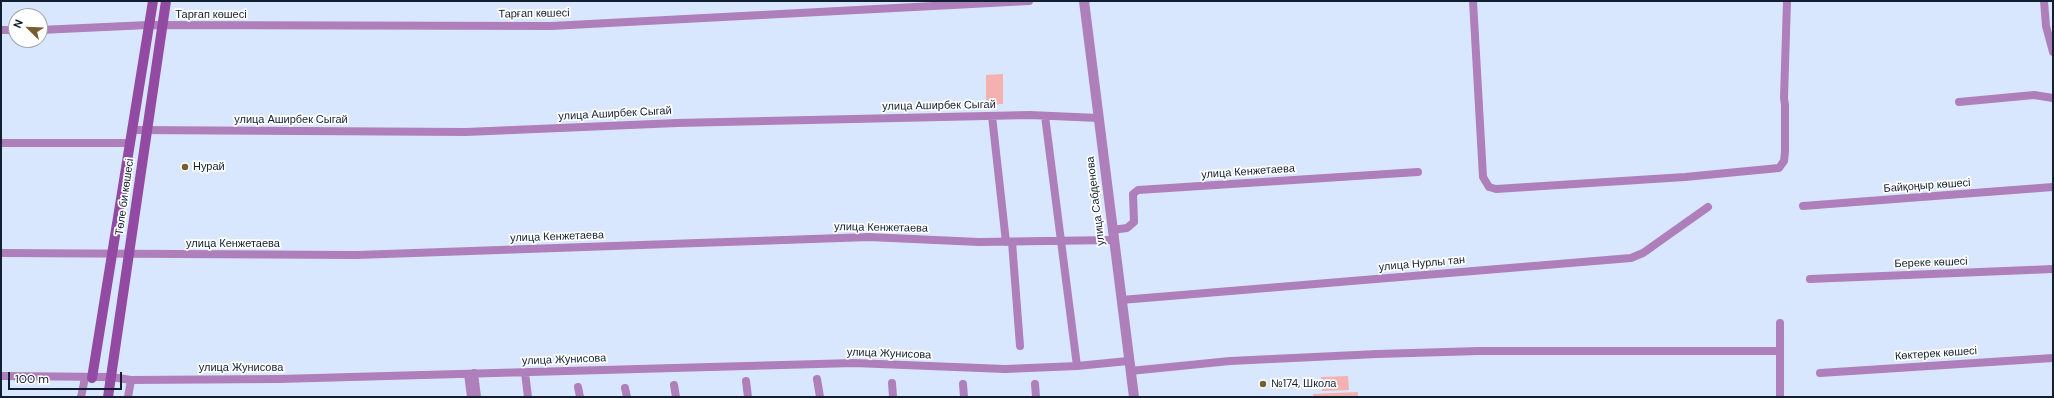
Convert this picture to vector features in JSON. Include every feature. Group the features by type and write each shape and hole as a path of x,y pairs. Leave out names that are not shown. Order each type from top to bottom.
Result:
{"main road":[{"name":"Төле би көшесі","path":"88,378 113,252 153,1"},
{"name":"Төле би көшесі","path":"108,397 166,1"}],"street":[{"name":"Тарғап көшесі","path":"48,30 162,25 551,26 1029,1"},
{"name":"улица Сабденова","path":"1084,1 1112,235 1134,397"},
{"path":"1473,1 1483,177 1489,187 1496,189 1685,177 1779,168 1784,161 1785,152 1784,98 1787,1"},
{"path":"2044,1 2046,26 2053,52"},
{"path":"1959,102 2034,95 2053,98"},
{"name":"улица Аширбек Сыгай","path":"132,130 466,132 677,123 992,116 1098,118"},
{"path":"992,116 1009,242 1020,346"},
{"path":"1045,116 1077,366"},
{"path":"1,144 130,143"},
{"name":"улица Кенжетаева","path":"1,253 113,252 194,255 357,255 869,237 979,242 1062,241 1112,235 1128,228 1134,222 1133,194 1138,190 1418,172"},
{"name":"Байқоңыр көшесі","path":"1803,206 2053,187"},
{"name":"улица Нурлы тан","path":"1121,300 1631,258 1643,253 1708,207"},
{"name":"Береке көшесі","path":"1810,279 2053,269"},
{"path":"1780,323 1780,397"},
{"name":"улица Жунисова","path":"1,376 88,378 111,377 131,380 279,379 854,364 976,369 1129,366 1377,354 1499,351 1780,351"},
{"name":"Көктерек көшесі","path":"1820,373 2053,358"},
{"path":"525,373 528,397"},
{"path":"471,374 471,397"},
{"path":"471,374 477,397"},
{"path":"81,397 88,378"},
{"path":"817,379 820,397"},
{"path":"128,397 131,380"},
{"path":"746,381 748,397"},
{"path":"892,383 893,397"},
{"path":"963,384 964,397"},
{"path":"1035,384 1036,397"},
{"path":"674,385 676,397"},
{"path":"578,387 580,397"},
{"path":"625,388 627,397"}],"shaded area":[{"path":"1003,74 1003,104 986,105 986,75"},
{"path":"1348,376 1349,390 1322,391 1321,377"},
{"path":"1358,392 1358,397 1313,397 1313,394"}],"place":[{"name":"Нурай","path":"185,167"},
{"name":"№174, Школа","path":"1263,384"}]}
